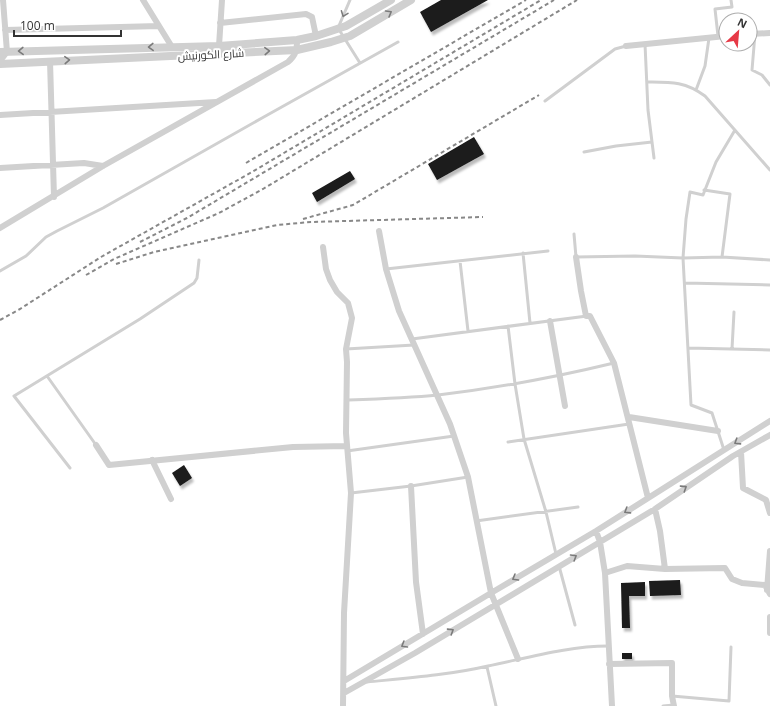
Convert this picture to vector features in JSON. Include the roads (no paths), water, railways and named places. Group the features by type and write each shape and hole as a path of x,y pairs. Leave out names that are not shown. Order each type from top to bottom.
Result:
{"street":[{"path":"0,62 3,52 5,30 3,0"},
{"path":"143,0 172,47"},
{"path":"219,46 222,0"},
{"name":"شارع الكورنيش","path":"3,52 219,46 297,40 316,36 346,26 390,0"},
{"name":"شارع الكورنيش","path":"0,62 297,50 312,48 350,36 411,0"},
{"path":"220,23 306,14 312,17 316,36"},
{"path":"5,30 159,26"},
{"path":"758,34 770,33"},
{"path":"626,46 718,37"},
{"path":"0,228 54,197 103,166 288,62 294,57 297,50 297,40"},
{"path":"50,61 54,197"},
{"path":"0,115 218,102"},
{"path":"0,168 84,163 103,166"},
{"path":"0,223 10,222"},
{"path":"379,231 386,269 399,311 450,424 468,477 490,593 518,659"},
{"path":"323,247 326,269 330,280 348,303 352,318 346,349 347,448 351,493 344,619 343,706"},
{"path":"576,257 586,316 590,316 614,363 629,417 629,424 648,498"},
{"path":"550,321 565,406"},
{"path":"629,417 718,431"},
{"path":"344,681 596,531 770,421"},
{"path":"344,693 600,542 770,435"},
{"path":"96,445 109,465 293,447 347,448"},
{"path":"741,452 743,488 768,500 770,513"},
{"path":"152,460 171,499"},
{"path":"411,486 416,582 423,634"},
{"path":"655,508 660,531 665,569"},
{"path":"596,531 600,542 605,574 612,706"},
{"path":"769,592 770,551"},
{"path":"605,574 627,566 665,569 725,568 732,579 742,583 764,585 769,592"},
{"path":"770,617 770,633"},
{"path":"609,664 672,663 672,696 674,706"}],"lane":[{"path":"350,0 338,28 360,64"},
{"path":"718,37 715,9 732,7 731,0"},
{"path":"696,90 705,66 709,38"},
{"path":"0,271 26,256 56,230 103,208 398,42"},
{"path":"645,44 648,110 654,158"},
{"path":"545,101 615,49 626,46"},
{"path":"752,52 752,70 762,75 770,85"},
{"path":"647,82 674,82 685,84 696,90 704,96 770,170"},
{"path":"724,450 712,413 691,405 683,258 690,192 703,195 716,162 735,130"},
{"path":"584,152 616,146 652,142"},
{"path":"704,190 730,194 722,257"},
{"path":"574,234 576,257 722,257 770,260"},
{"path":"386,269 460,262 548,251"},
{"path":"524,253 530,323"},
{"path":"70,468 14,396 140,319 194,283 197,278 199,260"},
{"path":"460,262 468,331"},
{"path":"685,282 770,285"},
{"path":"732,349 734,312"},
{"path":"411,339 590,316"},
{"path":"508,326 515,384 524,439 546,512 556,554"},
{"path":"346,349 414,345"},
{"path":"688,348 770,350"},
{"path":"346,400 437,395 560,376 614,363"},
{"path":"47,376 96,445"},
{"path":"508,442 629,424"},
{"path":"347,448 454,436"},
{"path":"351,493 468,477"},
{"path":"476,521 578,507"},
{"path":"559,566 575,625"},
{"path":"364,682 440,675 588,646 608,646"},
{"path":"672,696 729,701 730,648"},
{"path":"487,667 496,706"},
{"path":"663,706 674,706"}],"railway":[{"path":"246,163 526,0"},
{"path":"0,320 20,309 101,257 252,172 541,0"},
{"path":"140,242 187,218 554,0"},
{"path":"86,275 114,259 219,213 263,189 577,0"},
{"path":"303,219 353,205 539,95"},
{"path":"116,264 154,252 277,225 311,222 483,217"}]}
